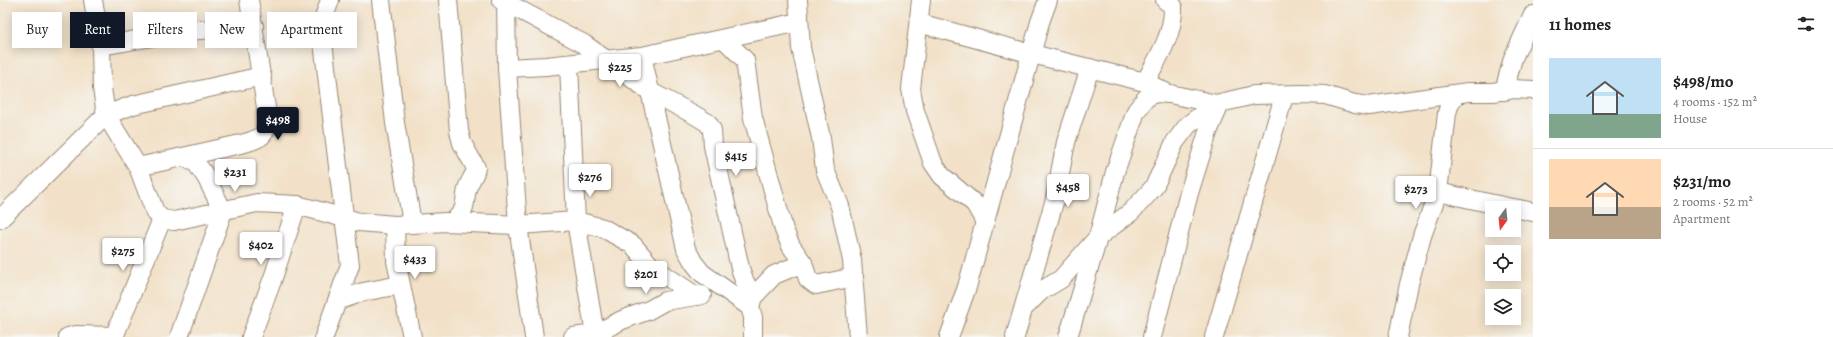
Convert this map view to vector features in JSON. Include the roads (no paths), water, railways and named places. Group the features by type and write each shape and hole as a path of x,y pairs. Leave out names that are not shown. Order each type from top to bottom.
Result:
{"street":[{"path":"93,0 95,12"},
{"path":"324,337 350,265 322,34 324,17 330,0"},
{"path":"381,0 395,123 404,224 396,261 412,337"},
{"path":"448,0 459,131 462,142 476,168 467,189 466,206 462,214 452,222"},
{"path":"798,0 804,63 820,138 825,170 840,206 849,245 854,277 858,337"},
{"path":"921,0 911,89 922,136 933,163 942,176 975,204 984,220"},
{"path":"949,337 967,287 984,220 1048,0"},
{"path":"1145,82 1168,39 1174,16 1173,6 1165,0"},
{"path":"252,1 253,12"},
{"path":"534,337 518,225 504,1 530,8 584,44 651,92 708,123 712,130 713,146 740,268 751,302 753,337"},
{"path":"1504,91 1513,58 1533,15"},
{"path":"507,68 569,64 642,56 799,22"},
{"path":"919,23 1032,54 1145,82 1170,94"},
{"path":"125,42 187,31 205,30"},
{"path":"724,39 745,60 754,118 778,210 787,238 803,263 808,279 816,285 854,277"},
{"path":"101,48 102,88 106,115 138,166 155,212 162,219 174,221 257,203 297,205 359,222 404,224 452,222 518,225 576,221 603,228 633,245 651,266 696,296"},
{"path":"138,166 245,143 259,138 266,132 268,120 258,48"},
{"path":"642,56 686,249 702,273 726,291 751,302"},
{"path":"569,64 576,221 596,334"},
{"path":"1015,337 1055,199 1066,142 1090,68"},
{"path":"0,218 106,115 133,105 262,76"},
{"path":"1024,308 1041,291 1061,279 1098,237 1131,212 1154,187 1175,142 1188,125 1218,104 1254,95 1325,95 1355,104 1369,106 1456,94 1533,90"},
{"path":"1068,337 1116,172 1136,111 1146,98 1155,93 1170,94 1218,104"},
{"path":"1398,337 1409,284 1422,236 1438,192 1447,113 1450,103 1456,94"},
{"path":"1214,337 1284,96"},
{"path":"1152,337 1189,193 1218,104"},
{"path":"179,337 223,211 206,177 196,164 184,157"},
{"path":"1438,192 1485,202"},
{"path":"252,337 297,205"},
{"path":"1521,210 1533,212"},
{"path":"68,337 76,335 114,336 162,219"},
{"path":"751,302 774,275 803,263"},
{"path":"338,301 363,292 400,285"},
{"path":"573,337 596,334 622,320 649,310 665,301 726,291"}]}
